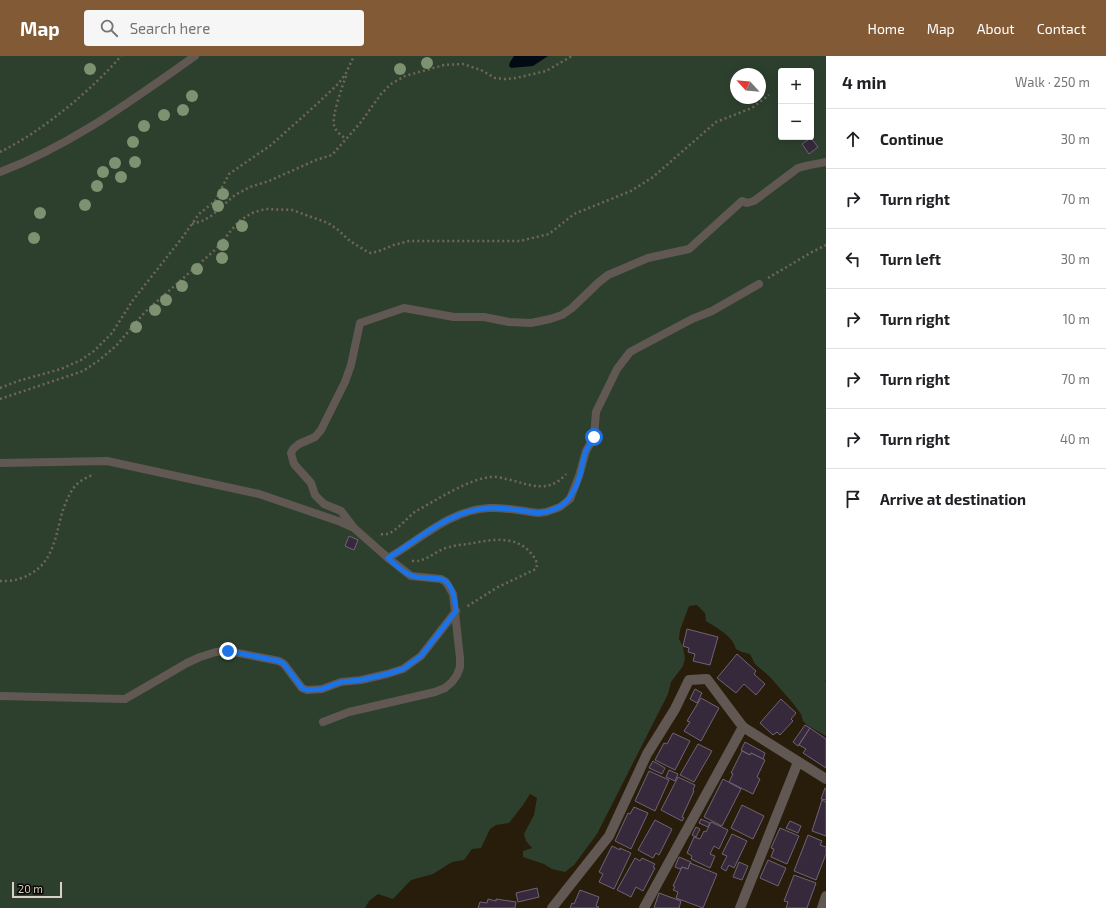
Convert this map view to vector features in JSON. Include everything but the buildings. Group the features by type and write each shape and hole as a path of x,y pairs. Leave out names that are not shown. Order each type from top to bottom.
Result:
{"street":[{"path":"552,908 610,836 647,754 675,709 689,680 707,679 743,727 826,779"},
{"path":"644,908 743,727"},
{"path":"740,908 798,762"},
{"path":"822,908 826,896"}],"lane":[{"path":"0,172 19,165 64,143 112,114 194,56"},
{"path":"323,722 349,712 445,688 457,675 460,667 453,594 446,582 441,579 411,576 354,528 341,511 324,504 315,495 311,483 294,464 291,453 293,449 299,444 315,437 321,430 345,382 351,365 360,323 404,308 454,317 484,317 509,322 531,323 562,315 572,308 608,275 648,258 689,249 742,201 747,203 754,201 798,168 806,165 826,162"},
{"path":"388,558 440,524 469,512 488,508 538,513 560,507 570,499 579,476 586,451 594,437 596,412 617,370 630,352 692,319 712,311 759,284"},
{"path":"0,463 107,461 118,463 259,494 342,522 354,528"},
{"path":"0,696 125,699 187,663 216,652 228,651 279,661 284,664 302,688 307,690 322,689 341,682 361,680 403,669 421,656 456,613"}],"path":[{"path":"0,152 61,113 98,80 121,56"},
{"path":"346,139 338,133 334,125 336,107 346,73 354,56"},
{"path":"192,224 211,216 235,195 250,187 269,181 316,160 332,155 361,122 380,94 391,84 406,76 444,65 463,64 481,70 495,78 516,78 546,71 572,56"},
{"path":"0,388 61,369 81,360 94,351 112,333 133,300 199,214 215,201 229,174 271,145 339,83 346,73"},
{"path":"0,399 83,371 98,361 116,346 144,312 216,249 239,220 252,213 266,209 292,210 328,223 350,241 371,253 409,241 520,241 536,238 549,234 574,214 631,191 653,177 716,122 752,108 769,95"},
{"path":"759,284 812,252 826,246"},
{"path":"377,533 385,536 390,534 416,511 480,479 492,476 539,487 552,486 570,469"},
{"path":"0,581 18,579 42,567 51,553 64,508 70,494 76,485 84,479 97,473"},
{"path":"388,558 417,561 427,559 443,549 452,546 495,539 511,540 518,543 527,548 535,558 537,566 536,569 498,587 456,613"}],"green space":[{"path":"0,56 826,56 826,736 803,721 801,714 792,702 769,676 755,664 750,654 736,649 728,636 706,621 705,613 697,605 689,606 680,630 679,639 683,647 685,658 683,666 671,682 668,694 597,834 574,865 565,872 552,869 544,864 523,857 523,851 532,848 526,841 524,834 534,815 537,798 530,794 509,823 496,825 490,829 481,848 472,849 464,860 452,862 433,874 411,880 393,899 378,894 369,901 365,908 0,908"}],"shaded area":[{"path":"514,56 548,56 533,66 511,68 509,66 510,62"}],"route":[{"path":"228,651 279,661 284,664 296,682 302,688 307,690 322,689 341,682 361,680 403,669 421,656 456,611 453,594 446,582 441,579 411,576 388,558 440,524 469,512 488,508 538,513 560,507 570,499 579,476 586,451 594,437"}]}
